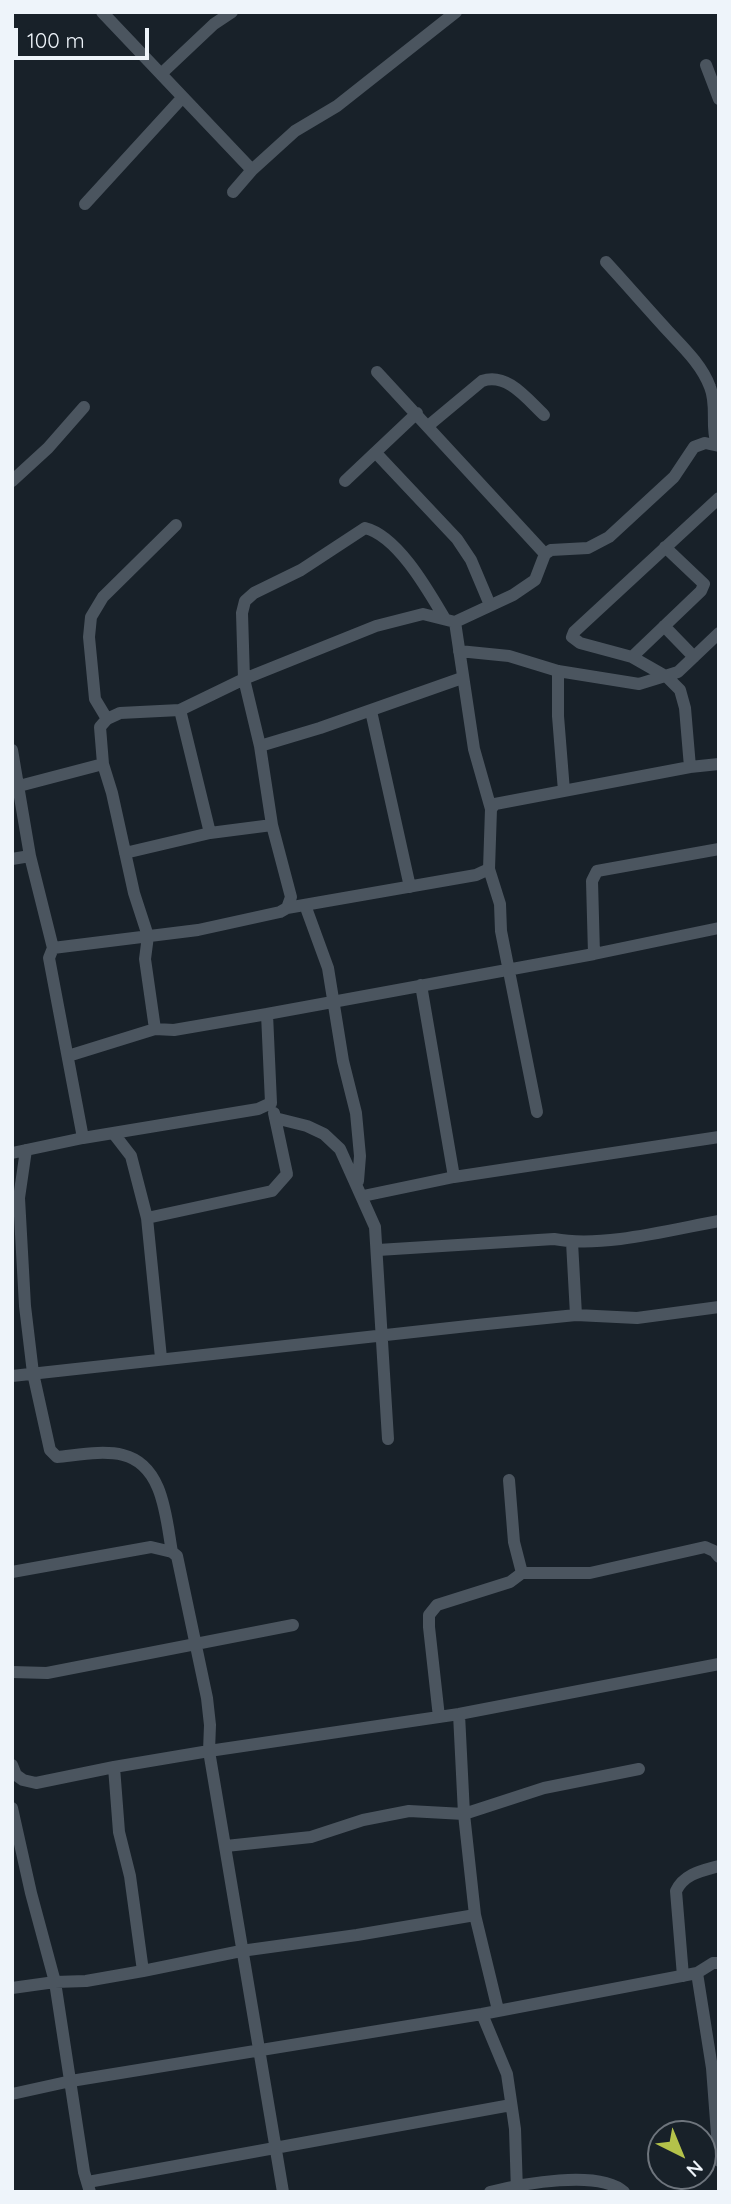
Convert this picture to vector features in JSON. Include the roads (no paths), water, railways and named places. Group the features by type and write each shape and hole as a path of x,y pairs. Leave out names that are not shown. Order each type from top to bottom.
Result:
{"street":[{"path":"102,12 252,170"},
{"path":"161,74 214,24 232,12"},
{"path":"233,192 252,170 295,131 337,106 456,12"},
{"path":"706,65 719,99"},
{"path":"85,204 182,97"},
{"path":"606,262 692,358 709,383 714,397 712,432 718,445"},
{"path":"376,372 417,413 545,554"},
{"path":"428,426 482,381 490,378 500,379 544,415"},
{"path":"12,481 48,448 84,407"},
{"path":"345,481 417,413"},
{"path":"155,1029 145,959 148,936 134,893 103,764 100,727 107,719 120,713 180,710 244,679 376,626 423,614 450,621 491,605 535,580 545,554 551,550 588,548 609,537 674,477 694,446 705,443 718,445"},
{"path":"376,453 457,540 471,559 491,605"},
{"path":"690,767 685,708 680,690 667,677 632,657 580,643 572,637 574,632 719,499"},
{"path":"107,719 96,699 89,637 91,617 103,597 176,525"},
{"path":"287,908 291,897 272,825 260,746 244,679 242,613 245,601 254,593 301,570 365,528 374,530 395,548 450,621 458,652 474,749 491,809 489,869 500,904 501,932 537,1112"},
{"path":"632,657 701,591 704,584 665,547"},
{"path":"664,626 694,657"},
{"path":"458,652 509,656 558,671 639,684 678,672 719,633"},
{"path":"558,671 558,716 564,791"},
{"path":"260,746 372,711 462,678"},
{"path":"180,710 210,833"},
{"path":"372,711 410,887"},
{"path":"12,750 30,856 53,948 49,958 83,1138"},
{"path":"19,786 103,764"},
{"path":"491,809 495,804 690,767 719,765"},
{"path":"125,853 210,833 272,825"},
{"path":"594,954 592,881 597,870 719,849"},
{"path":"12,859 30,856"},
{"path":"53,948 198,930 280,912 287,908 476,875 489,869"},
{"path":"305,905 328,968 343,1061 356,1113 360,1190"},
{"path":"68,1056 155,1029 174,1030 267,1014 594,954 719,928"},
{"path":"421,985 454,1177"},
{"path":"147,1218 272,1191 287,1174 271,1103 267,1014"},
{"path":"12,1153 83,1138 258,1109 271,1103"},
{"path":"275,1118 307,1126 324,1134 340,1149 375,1227 388,1438"},
{"path":"114,1134 131,1156 147,1218 161,1359"},
{"path":"360,1190 719,1138"},
{"path":"26,1150 19,1198 25,1306 33,1373 50,1450 57,1457 109,1453 126,1455 149,1472 163,1497 172,1552 180,1563 194,1643 202,1670 210,1725 209,1751 283,2192"},
{"path":"378,1250 554,1239 572,1242 635,1236 719,1221"},
{"path":"572,1242 576,1315"},
{"path":"12,1376 576,1315 637,1318 719,1307"},
{"path":"509,1480 514,1542 522,1573"},
{"path":"12,1572 151,1547 172,1552"},
{"path":"439,1717 429,1615 437,1605 510,1582 522,1573 590,1573 705,1547 719,1557"},
{"path":"12,1672 47,1673 293,1625"},
{"path":"12,1765 18,1781 36,1783 209,1751 459,1714 719,1664"},
{"path":"459,1714 464,1814 475,1915 498,2010"},
{"path":"114,1767 119,1832 130,1876 143,1971"},
{"path":"226,1846 311,1837 363,1820 410,1811 464,1814 544,1788 639,1769"},
{"path":"12,1808 55,1982 89,2187 511,2105"},
{"path":"683,1976 676,1891 681,1881 697,1872 719,1866"},
{"path":"12,1988 86,1981 241,1951 475,1915"},
{"path":"12,2094 71,2081 482,2014 697,1973 713,1963 719,1963"},
{"path":"697,1973 716,2068 719,2161"},
{"path":"482,2014 507,2074 515,2129 516,2189"},
{"path":"490,2192 581,2179 607,2183 624,2192"}]}
